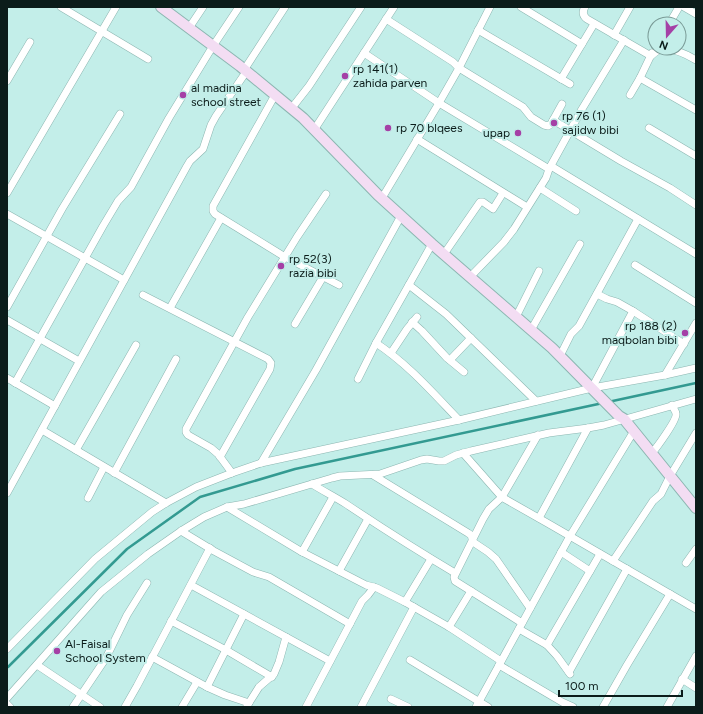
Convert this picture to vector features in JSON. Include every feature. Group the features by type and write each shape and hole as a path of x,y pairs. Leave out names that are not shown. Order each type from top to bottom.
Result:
{"street":[{"path":"61,7 102,30 148,59"},
{"path":"7,193 116,7"},
{"path":"161,7 245,71 303,118 401,216 560,356 622,418 696,508"},
{"path":"189,28 203,7"},
{"path":"15,383 116,205 131,187 169,118 239,7"},
{"path":"7,493 187,166 190,161 203,149 211,125 216,116 285,7"},
{"path":"292,109 361,7"},
{"path":"314,130 394,7"},
{"path":"382,198 459,68 490,7"},
{"path":"521,7 582,44"},
{"path":"533,14 537,7"},
{"path":"585,7 583,11 584,16 594,24 647,54"},
{"path":"614,35 630,7"},
{"path":"674,16 679,7"},
{"path":"684,7 696,14"},
{"path":"386,19 453,62 459,68 524,107 530,117 544,125 548,126 551,124 562,104"},
{"path":"561,79 594,24"},
{"path":"478,30 570,84"},
{"path":"470,277 504,242 514,229 546,178 582,109 624,40"},
{"path":"7,82 30,42"},
{"path":"364,53 439,103 696,254"},
{"path":"630,94 640,78 650,56"},
{"path":"640,78 696,110"},
{"path":"275,95 213,206 213,212 285,257 339,285"},
{"path":"7,307 46,236 120,114"},
{"path":"553,120 628,165 670,188 696,205"},
{"path":"649,128 696,156"},
{"path":"418,139 527,208"},
{"path":"540,188 576,211"},
{"path":"444,254 480,202 483,202 493,209 503,193"},
{"path":"232,473 220,456 211,448 188,435 186,430 248,317 297,237 326,194"},
{"path":"7,214 124,280"},
{"path":"261,463 316,370 401,216"},
{"path":"170,308 221,218"},
{"path":"560,356 570,334 579,326 638,219"},
{"path":"358,379 432,244"},
{"path":"531,330 580,244"},
{"path":"635,265 696,302"},
{"path":"516,317 539,271"},
{"path":"295,324 323,277"},
{"path":"409,285 446,314 536,400"},
{"path":"597,294 606,299 617,302 684,344"},
{"path":"142,295 235,341 268,359 271,363 220,456"},
{"path":"592,388 632,311"},
{"path":"7,320 79,361"},
{"path":"391,353 415,320 422,330 450,360 464,372"},
{"path":"665,375 696,323"},
{"path":"450,360 471,338"},
{"path":"376,344 391,353 416,374 459,420"},
{"path":"76,450 136,345"},
{"path":"114,473 176,359"},
{"path":"7,649 95,559 152,512 196,487 261,463 459,420 536,400 696,368"},
{"path":"7,378 55,406"},
{"path":"7,698 101,592 148,554 181,531 204,517 227,507 244,504 340,476 380,474 427,459 439,462 444,461 463,453 538,436 588,428 696,399"},
{"path":"652,453 671,426 676,416 672,406"},
{"path":"538,518 588,428"},
{"path":"42,430 166,503"},
{"path":"478,704 570,536 634,432"},
{"path":"614,561 653,501 662,494 670,476 696,433"},
{"path":"538,436 502,497 489,509 483,519 455,573 453,578 455,581 547,645 570,674 627,569"},
{"path":"463,453 502,497 696,609"},
{"path":"88,498 104,466"},
{"path":"373,474 471,535 475,544 492,554 530,608"},
{"path":"312,484 455,573"},
{"path":"302,552 333,497"},
{"path":"227,507 302,552 366,586 374,587 414,607 449,628 500,663 573,707"},
{"path":"338,571 368,519"},
{"path":"181,531 253,572 269,577 350,624"},
{"path":"125,707 210,548"},
{"path":"686,563 696,549"},
{"path":"561,552 590,571"},
{"path":"547,645 600,554"},
{"path":"405,602 431,559"},
{"path":"73,707 106,658 128,615 147,583"},
{"path":"190,585 330,661"},
{"path":"306,707 362,601 374,587"},
{"path":"449,628 471,591"},
{"path":"603,707 670,594"},
{"path":"361,707 414,607"},
{"path":"207,687 244,614"},
{"path":"171,621 226,650 272,677"},
{"path":"152,657 207,687 248,705 259,687 272,677 278,667 286,637"},
{"path":"668,707 682,679 696,656"},
{"path":"410,660 478,704 488,707"},
{"path":"37,665 100,707"},
{"path":"682,679 696,688"},
{"path":"182,707 197,682"},
{"path":"391,699 408,707"},
{"path":"7,704 10,707"}],"waterway":[{"path":"608,402 696,383"},
{"path":"8,667 127,549 200,497 295,469 603,403"}],"place":[{"name":"rp 141(1) zahida parven","path":"345,76"},
{"name":"al madina school street","path":"183,95"},
{"name":"rp 76 (1) sajidw bibi","path":"554,123"},
{"name":"rp 70 blqees","path":"388,128"},
{"name":"upap","path":"518,133"},
{"name":"rp 52(3) razia bibi","path":"281,266"},
{"name":"rp 188 (2) maqbolan bibi","path":"685,333"},
{"name":"Al-Faisal School System","path":"57,651"}]}
